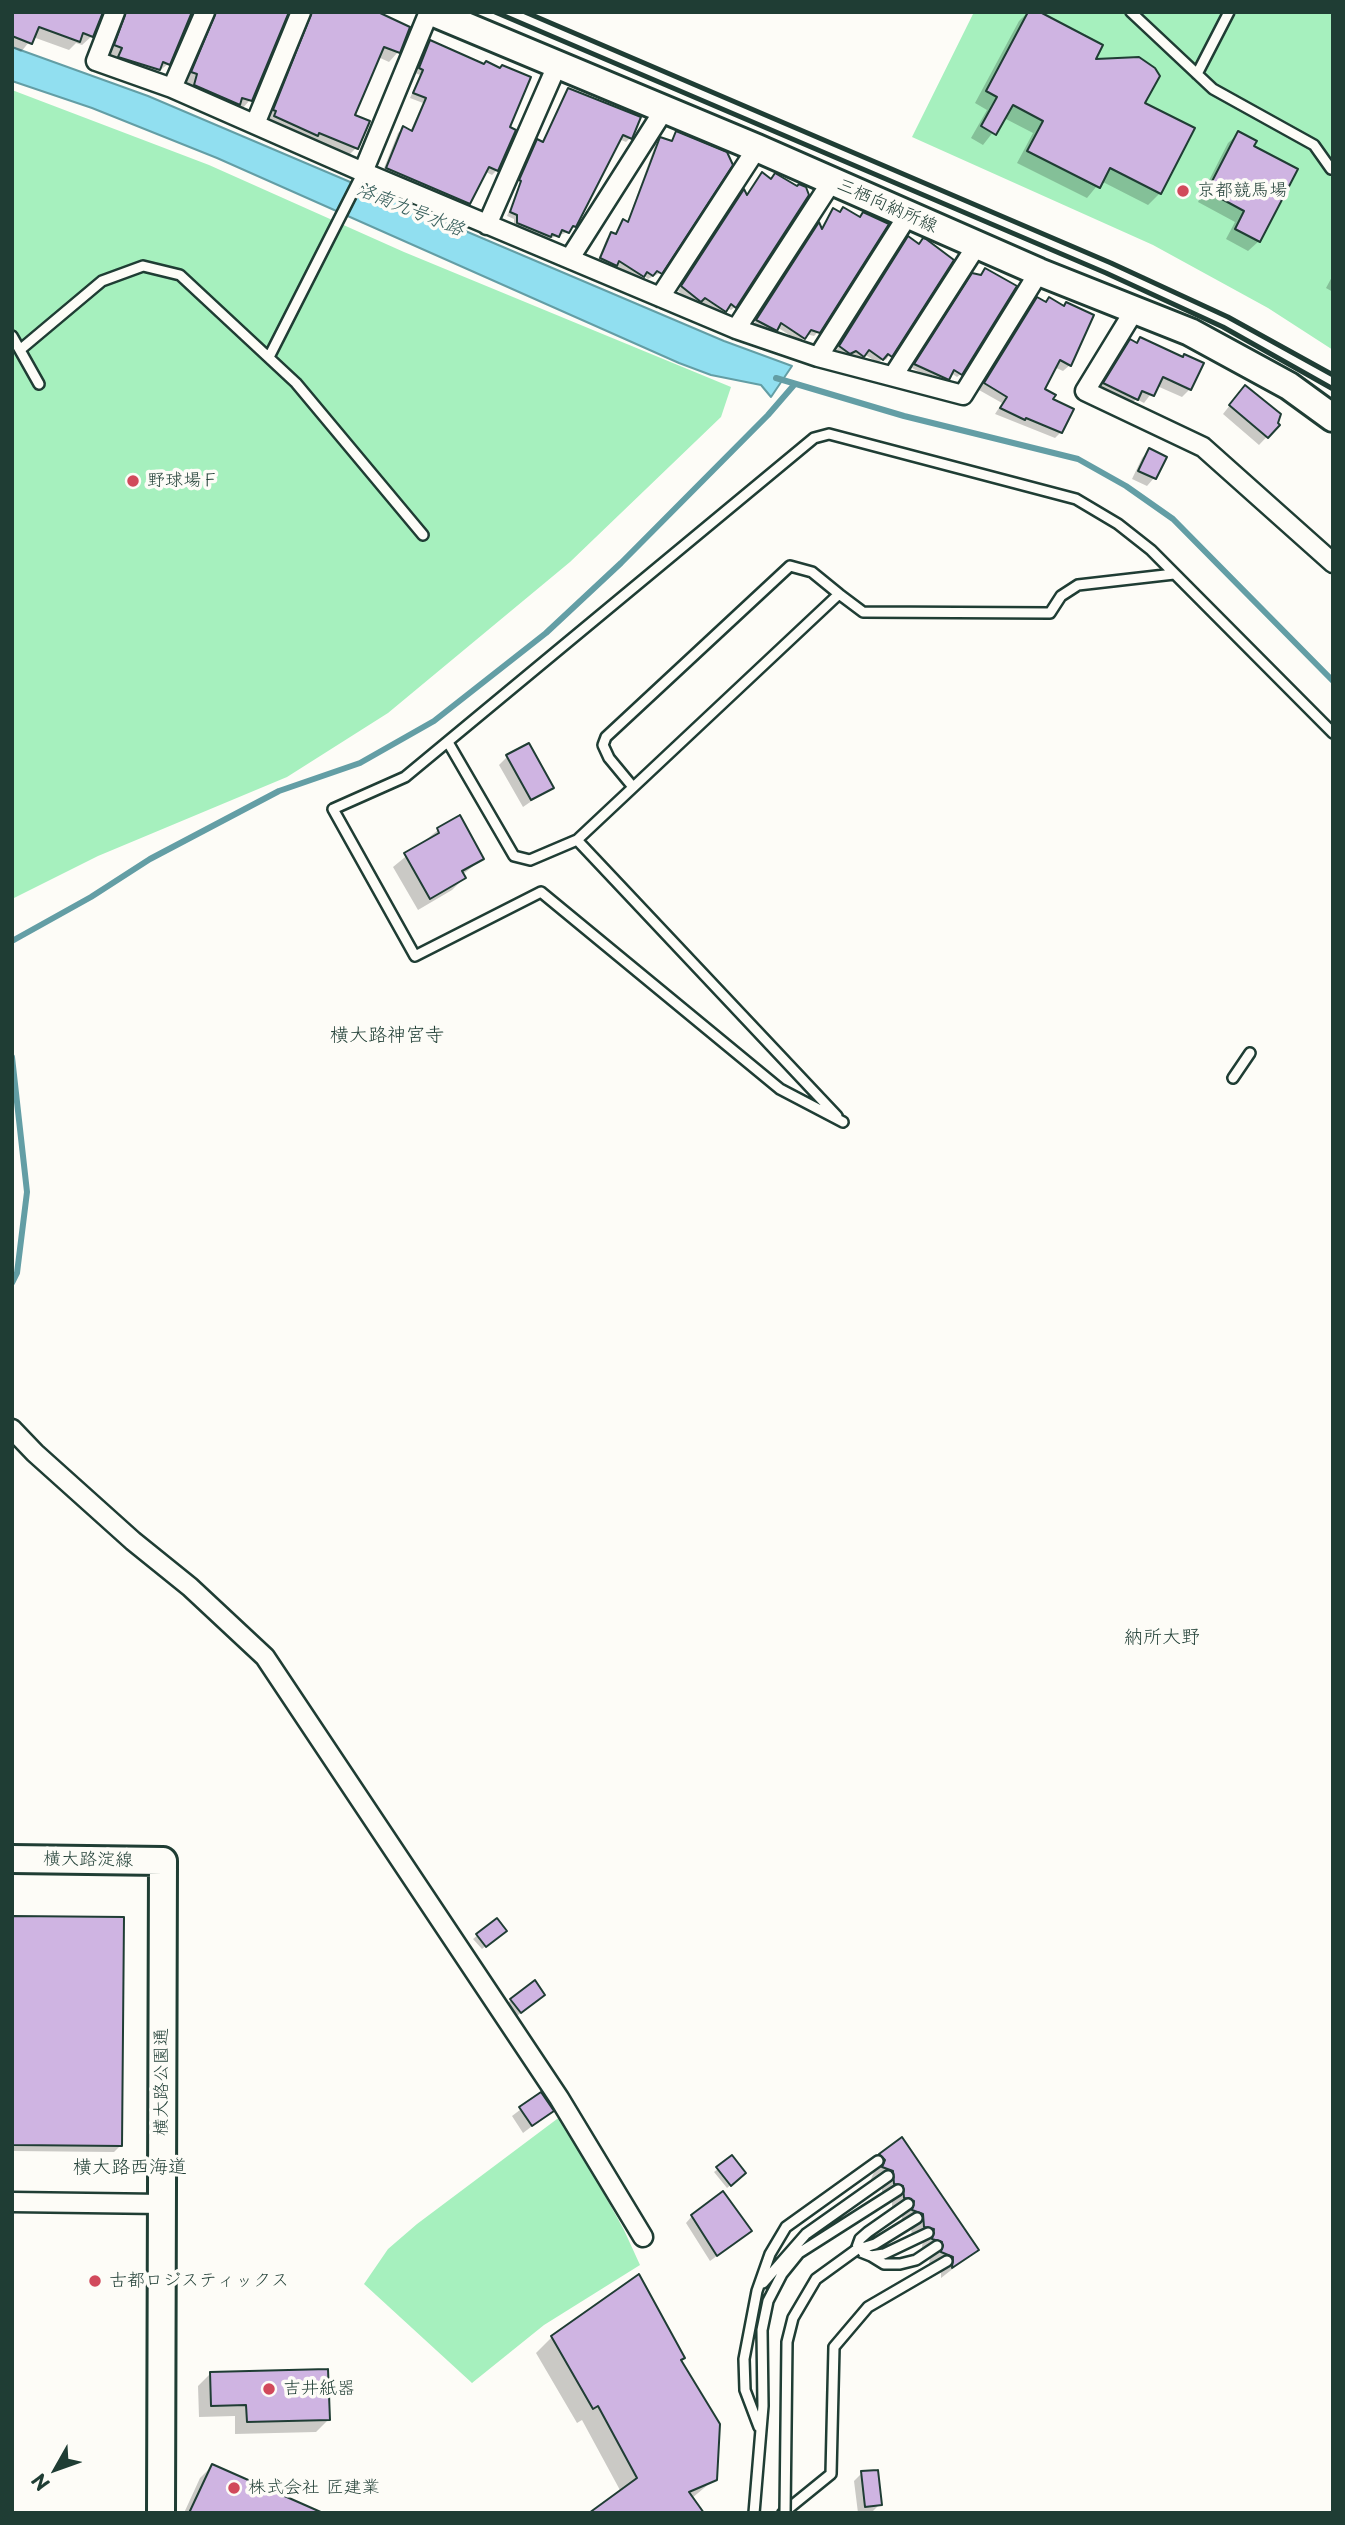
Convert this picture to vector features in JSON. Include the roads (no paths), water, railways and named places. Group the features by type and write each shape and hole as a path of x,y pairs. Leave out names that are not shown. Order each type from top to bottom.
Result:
{"main road":[{"name":"三栖向納所線","path":"431,12 757,148 1039,272 1190,332 1289,386 1333,418"},
{"name":"横大路淀線","path":"12,1859 163,1861"},
{"name":"横大路公園通","path":"161,2513 163,1861"}],"street":[{"path":"115,12 96,61 172,88 255,124 360,178 570,258 736,329 818,357 963,395 1039,272"},
{"path":"172,88 205,12"},
{"path":"255,124 300,12"},
{"path":"360,178 431,12"},
{"path":"487,225 558,63"},
{"path":"570,258 664,110"},
{"path":"660,297 757,148"},
{"path":"736,329 832,181"},
{"path":"818,357 908,215"},
{"path":"893,376 977,245"},
{"path":"1134,312 1085,391 1203,447 1333,563"},
{"path":"12,1429 84,1497 190,1587 265,1657 559,2098 643,2237"},
{"path":"12,2202 162,2204"}],"lane":[{"path":"1131,12 1213,89 1314,145 1332,168"},
{"path":"1197,74 1229,12"},
{"path":"269,357 360,178"},
{"path":"20,349 102,281 144,266 180,275 296,383 423,535"},
{"path":"12,336 39,384"},
{"path":"577,840 842,1122 780,1089 541,892 415,956 333,809 405,777 449,744 814,438 830,434 1076,499 1118,524 1174,574 1333,733"},
{"path":"633,787 609,758 603,745 606,737 790,566 812,572 863,612 1049,613 1061,596 1079,585 1174,574"},
{"path":"449,744 514,856 530,860 577,840 838,594"},
{"path":"1233,1078 1250,1054"},
{"path":"760,2429 745,2390 744,2359 757,2291 770,2254 786,2227 878,2161"},
{"path":"757,2291 806,2234 888,2176"},
{"path":"754,2513 763,2406 762,2330 768,2301 782,2274 800,2253 898,2190"},
{"path":"856,2250 860,2239 908,2204"},
{"path":"784,2513 787,2342 793,2318 816,2279 856,2250 876,2244 917,2218"},
{"path":"871,2256 884,2254 928,2234"},
{"path":"856,2250 884,2264 900,2264 916,2260 937,2246"},
{"path":"784,2513 831,2474 834,2347 868,2307 947,2261"}],"water":[{"name":"洛南九号水路","path":"12,47 148,96 724,341 792,366 771,397 761,385 711,375 679,363 217,158 92,108 12,81"}],"waterway":[{"path":"776,378 904,416 1078,459 1126,486 1173,519 1333,681"},
{"path":"12,941 91,897 150,859 279,791 360,763 434,721 546,633 621,563 768,415 794,385"},
{"path":"12,1057 27,1192 17,1273 12,1283"}],"railway":[{"path":"495,12 1106,273 1223,327 1333,389"},
{"path":"525,12 1111,263 1228,317 1333,375"}],"place":[{"name":"京都競馬場","path":"1183,191"},
{"name":"野球場Ｆ","path":"133,481"},
{"name":"古都ロジスティックス","path":"95,2281"},
{"name":"吉井紙器","path":"269,2389"},
{"name":"株式会社 匠建業","path":"234,2488"}],"district":[{"name":"横大路神宮寺","path":"387,1036"},
{"name":"納所大野","path":"1162,1638"},
{"name":"横大路西海道","path":"130,2168"}]}
